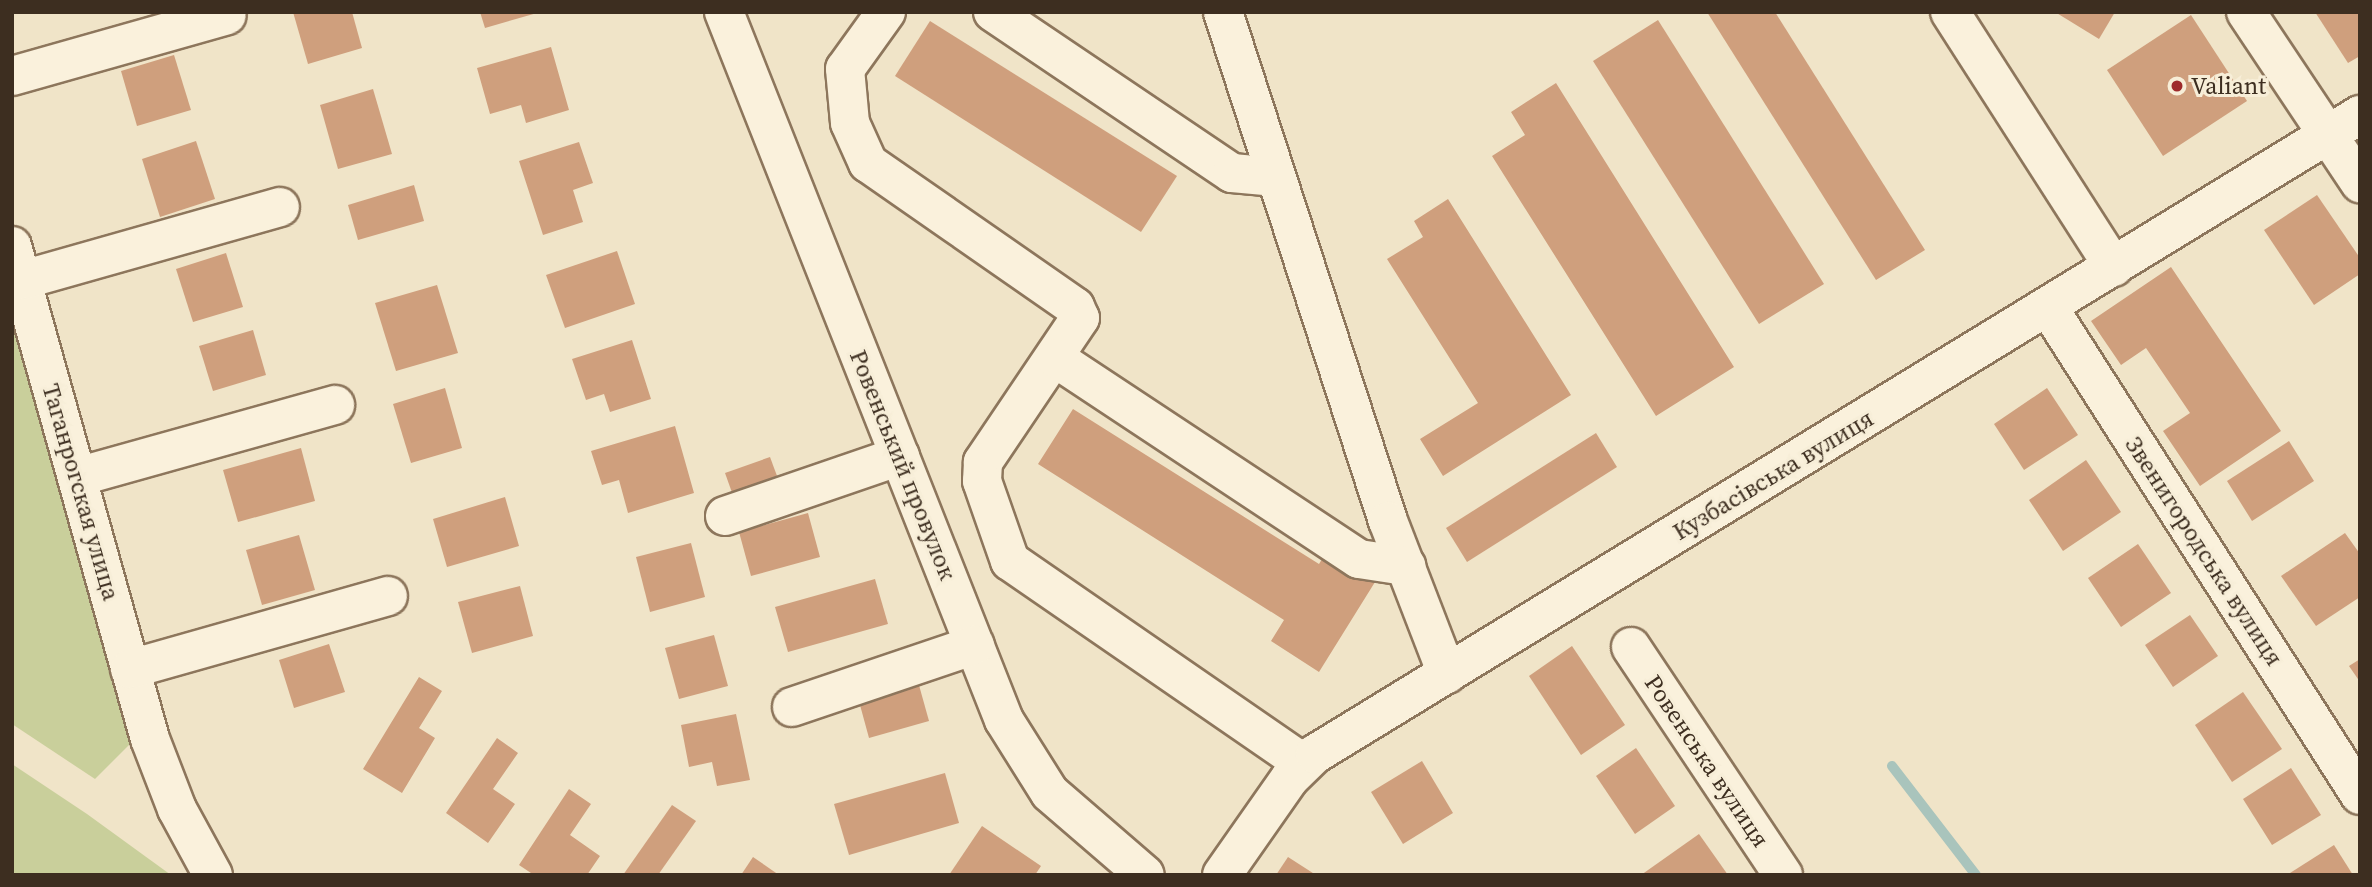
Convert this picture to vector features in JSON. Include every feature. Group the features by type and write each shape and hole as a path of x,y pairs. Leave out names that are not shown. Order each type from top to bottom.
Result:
{"street":[{"name":"Ровенський провулок","path":"724,12 1004,720 1050,793 1144,875"},
{"path":"886,12 845,69 844,93 858,145 868,163 1075,307 1076,328 983,462 982,481 1010,561 1304,764"},
{"path":"993,12 1232,173 1276,177"},
{"path":"1223,12 1406,566 1447,674"},
{"path":"1950,12 2114,267"},
{"path":"2246,12 2344,126 2360,183"},
{"path":"12,76 227,16"},
{"name":"Кузбасівська вулиця","path":"1222,875 1304,764 2344,126"},
{"path":"17,263 280,207"},
{"name":"Таганрогская улица","path":"17,263 150,739 177,809 213,875"},
{"name":"Звенигородська вулиця","path":"2048,307 2360,795"},
{"path":"1055,358 1359,559 1406,566"},
{"path":"77,477 335,405"},
{"path":"725,516 900,456"},
{"path":"130,669 388,596"},
{"path":"792,707 975,645"},
{"name":"Ровенська вулиця","path":"1631,647 1783,875"}],"green space":[{"path":"12,308 133,741 95,779 12,724"},
{"path":"12,764 87,814 171,875 12,875"}],"building":[{"path":"293,12 352,12 362,48 308,64"},
{"path":"480,12 537,12 537,13 485,28"},
{"path":"1707,12 1775,12 1925,250 1876,280"},
{"path":"2055,12 2115,12 2099,39"},
{"path":"2315,12 2360,12 2360,56 2348,63"},
{"path":"2191,15 2247,101 2163,156 2107,70"},
{"path":"1658,20 1824,284 1759,324 1593,61"},
{"path":"930,21 1177,176 1141,232 895,76"},
{"path":"551,47 569,110 526,123 521,105 490,114 477,68"},
{"path":"174,55 191,110 137,126 121,71"},
{"path":"1556,83 1734,367 1656,416 1492,156 1525,135 1511,112"},
{"path":"373,89 392,154 338,169 320,105"},
{"path":"196,141 215,199 160,217 142,159"},
{"path":"579,142 593,183 573,190 583,222 543,235 519,161"},
{"path":"414,185 424,221 358,240 348,205"},
{"path":"2317,195 2360,258 2360,274 2314,305 2264,230"},
{"path":"1448,199 1571,395 1443,476 1420,439 1478,403 1387,259 1423,237 1414,221"},
{"path":"617,251 635,304 565,328 546,275"},
{"path":"226,253 243,307 193,322 176,269"},
{"path":"2171,267 2281,431 2200,486 2163,431 2190,413 2146,348 2121,365 2091,321"},
{"path":"437,285 458,353 396,371 375,303"},
{"path":"253,330 266,375 213,391 199,346"},
{"path":"632,340 651,399 610,412 604,394 586,400 572,359"},
{"path":"445,388 462,448 411,463 393,404"},
{"path":"2047,388 2078,435 2024,470 1994,424"},
{"path":"1073,409 1319,564 1332,543 1380,574 1319,672 1271,641 1284,620 1038,464"},
{"path":"675,426 694,493 628,513 619,480 602,485 591,451"},
{"path":"1596,433 1617,467 1467,562 1446,528"},
{"path":"2289,441 2314,481 2252,521 2227,481"},
{"path":"301,448 315,501 238,522 223,470"},
{"path":"770,457 780,484 735,501 725,473"},
{"path":"2086,460 2121,512 2063,551 2029,500"},
{"path":"505,497 519,546 447,567 433,519"},
{"path":"808,513 820,557 751,576 739,532"},
{"path":"2345,533 2360,554 2360,597 2316,626 2281,576"},
{"path":"299,535 315,590 262,605 246,550"},
{"path":"691,543 705,597 650,612 636,557"},
{"path":"2138,544 2171,593 2121,627 2088,578"},
{"path":"875,579 888,624 788,652 775,607"},
{"path":"520,586 533,636 472,653 458,602"},
{"path":"2190,615 2218,656 2173,687 2145,645"},
{"path":"714,635 728,686 679,699 665,648"},
{"path":"329,644 345,692 294,708 279,660"},
{"path":"1572,646 1625,725 1581,755 1529,676"},
{"path":"2360,659 2360,682 2349,666"},
{"path":"419,677 442,691 419,728 435,738 402,793 363,769"},
{"path":"917,678 929,721 869,738 857,694"},
{"path":"2243,692 2282,749 2232,782 2195,725"},
{"path":"736,714 750,780 717,786 712,762 689,767 681,725"},
{"path":"497,738 518,753 493,789 515,804 488,843 446,813"},
{"path":"1636,748 1675,806 1635,834 1596,776"},
{"path":"1422,761 1453,813 1403,844 1371,792"},
{"path":"2291,768 2321,815 2272,845 2243,799"},
{"path":"945,773 959,823 849,855 834,804"},
{"path":"569,789 591,804 570,835 600,856 587,875 534,875 519,865"},
{"path":"672,805 696,821 658,875 623,875"},
{"path":"982,826 1041,866 1035,875 949,875"},
{"path":"1699,834 1728,875 1641,875"},
{"path":"2334,845 2353,875 2291,875 2290,873"},
{"path":"753,857 779,875 741,875"},
{"path":"1288,857 1316,875 1276,875"}],"waterway":[{"path":"1892,766 1976,875"}],"place":[{"name":"Valiant","path":"2177,86"}]}
